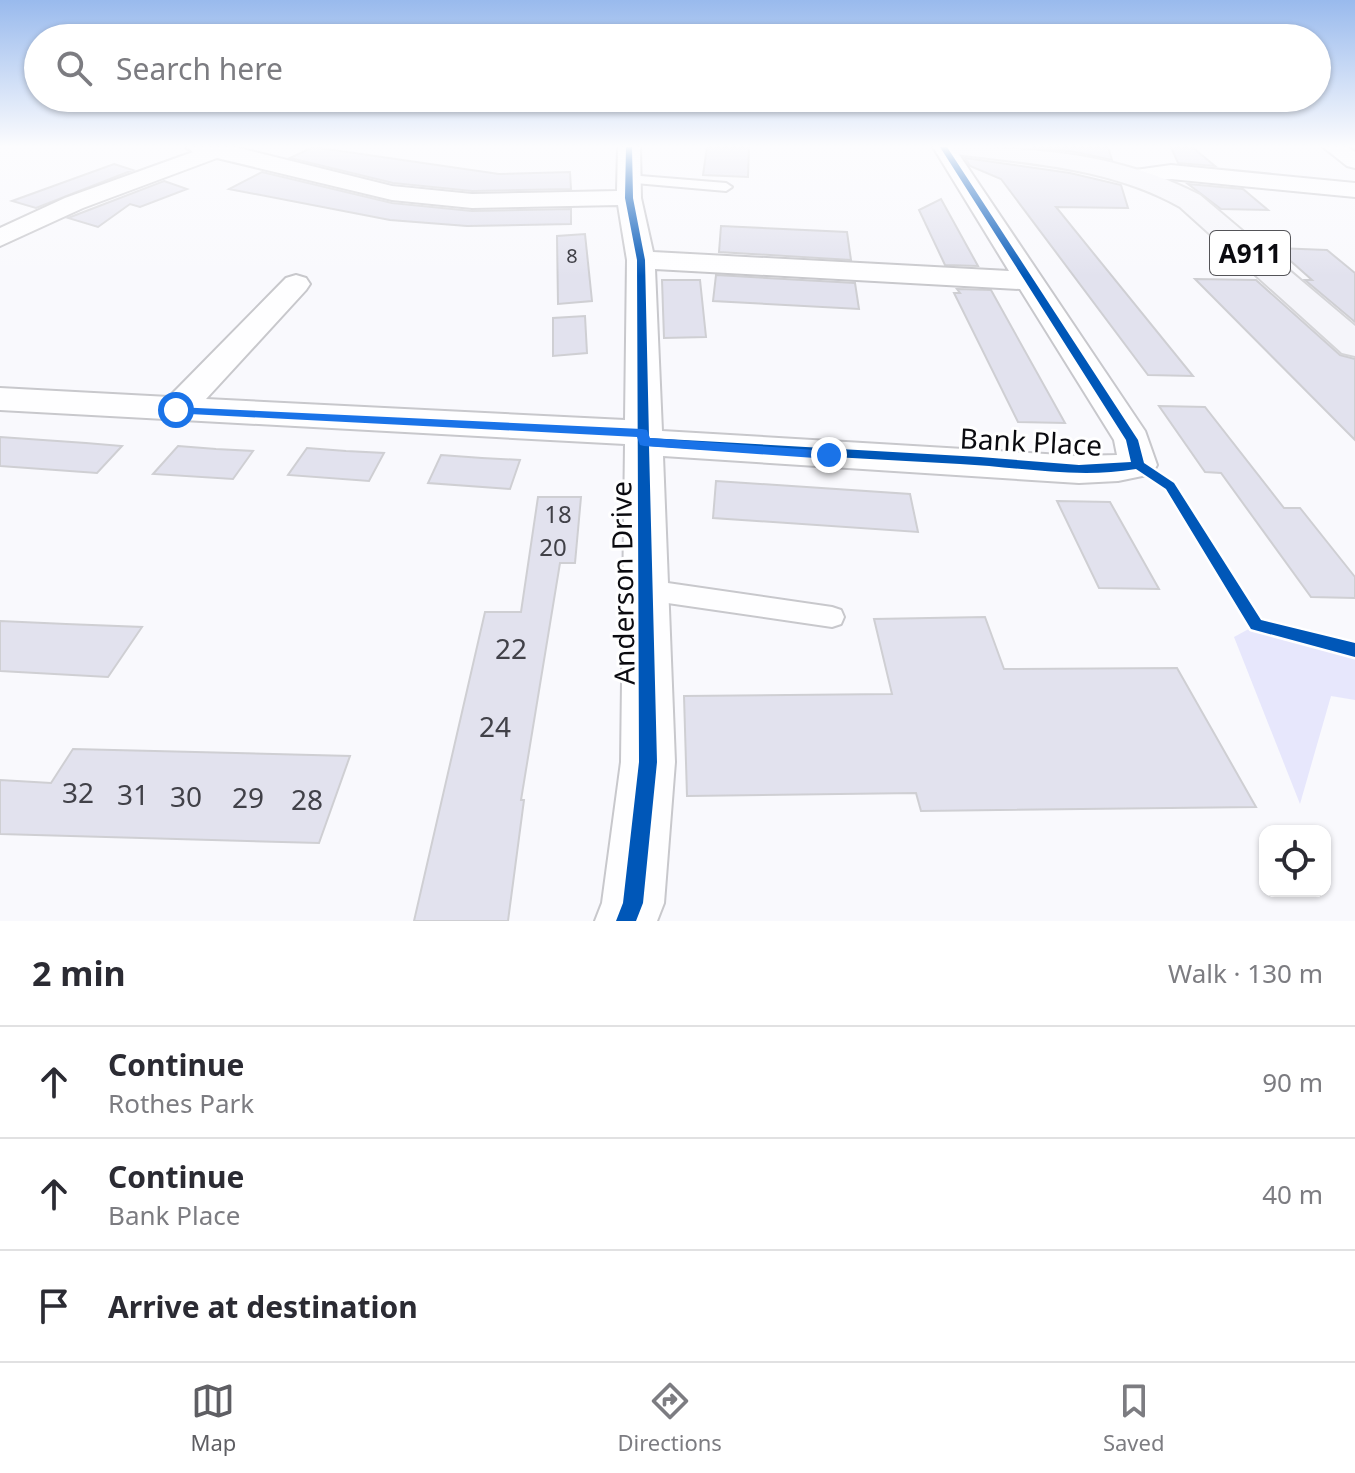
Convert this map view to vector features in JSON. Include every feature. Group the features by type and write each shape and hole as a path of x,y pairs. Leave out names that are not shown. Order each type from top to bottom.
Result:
{"main road":[{"name":"A911","path":"1172,190 1190,201 1355,345"}],"street":[{"path":"0,238 108,190"},
{"path":"380,190 472,201 616,190"},
{"name":"Anderson Drive","path":"626,921 633,903 648,762 641,260 629,190"},
{"name":"Bank Place","path":"643,437 829,455 981,461 1105,472 1138,465 1132,440 971,190"},
{"path":"641,260 1030,281"},
{"path":"176,410 296,284"},
{"path":"0,399 643,437"}],"lane":[{"path":"647,590 832,617"}],"shaded area":[{"path":"1256,625 1355,650 1355,700 1331,696 1300,804 1234,637"}],"building":[{"path":"42,190 82,190 36,208 12,201"},
{"path":"141,190 184,190 140,207 130,204 98,227 68,218"},
{"path":"234,190 337,190 392,203 472,211 571,209 571,224 467,226 390,220"},
{"path":"1009,190 1123,190 1128,208 1056,207 1193,376 1148,375"},
{"path":"1196,190 1244,190 1268,210 1221,209"},
{"path":"941,199 978,266 945,265 919,210"},
{"path":"721,226 847,232 851,260 719,252"},
{"path":"585,234 592,301 558,304 557,236"},
{"path":"1276,248 1327,250 1355,273 1355,322 1305,280 1312,280"},
{"path":"716,275 855,283 859,309 713,301"},
{"path":"1195,279 1256,280 1340,355 1355,359 1355,440"},
{"path":"662,280 700,280 706,337 664,338"},
{"path":"957,289 991,290 1065,423 1018,422 954,293 960,293"},
{"path":"585,316 587,353 553,356 553,318"},
{"path":"1159,406 1205,407 1284,508 1300,508 1355,577 1355,598 1311,597 1221,473 1205,472"},
{"path":"0,437 122,446 97,473 0,466"},
{"path":"178,446 253,451 233,479 153,474"},
{"path":"307,448 384,453 369,481 288,475"},
{"path":"441,455 520,460 510,489 428,483"},
{"path":"716,481 910,494 918,532 713,518"},
{"path":"538,497 581,497 575,563 560,563 521,800 524,800 508,921 414,921 485,612 521,612"},
{"path":"1057,501 1110,502 1159,589 1099,588"},
{"path":"985,617 1004,669 1177,668 1256,807 921,811 916,793 687,796 684,696 892,694 874,619"},
{"path":"0,621 142,627 108,677 0,671"},
{"path":"73,749 350,756 319,843 0,834 0,780 51,783"}],"cycle path":[{"path":"626,921 633,903 648,762 641,260 629,190"},
{"path":"971,190 1132,440 1138,465"},
{"path":"644,442 1079,469 1138,465"},
{"path":"1138,465 1170,486 1256,625 1355,650"}],"route":[{"path":"176,410 642,433 644,442 829,455"}]}
